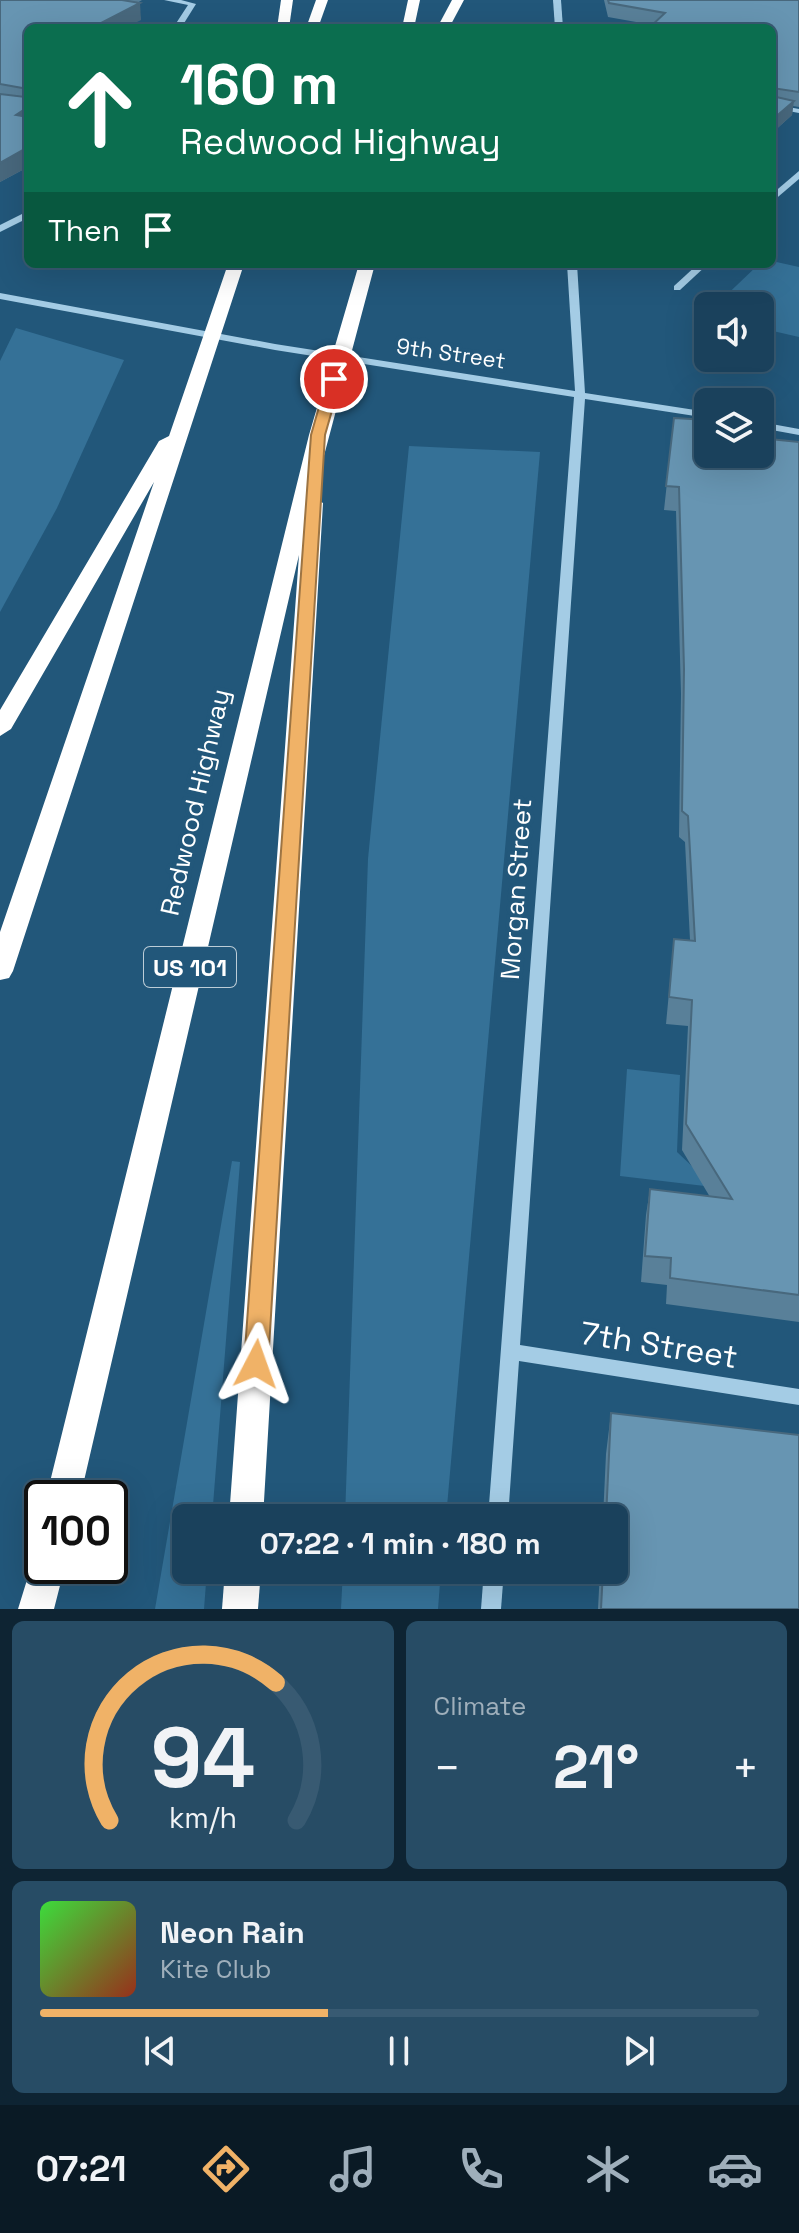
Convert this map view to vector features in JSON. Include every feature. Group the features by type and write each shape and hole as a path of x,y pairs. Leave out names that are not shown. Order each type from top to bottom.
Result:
{"highway":[{"path":"284,24 287,0"},
{"path":"313,24 322,0"},
{"path":"409,24 414,0"},
{"path":"445,24 458,0"},
{"path":"0,971 235,268"},
{"name":"Redwood Highway","path":"67,1480 318,435 365,268"},
{"path":"0,729 194,397"},
{"path":"247,1504 318,435"},
{"path":"36,1609 42,1584"},
{"path":"240,1609 242,1584"}],"street":[{"path":"168,0 192,4 180,24"},
{"path":"557,0 559,24"},
{"path":"776,107 799,111"},
{"path":"776,195 799,174"},
{"path":"0,229 24,216"},
{"name":"Morgan Street","path":"499,1504 580,392 572,268"},
{"path":"677,288 699,268"},
{"name":"9th Street","path":"0,296 275,347 580,392 694,412"},
{"path":"774,428 799,432"},
{"name":"7th Street","path":"510,1352 799,1397"},
{"path":"491,1609 493,1584"}],"shaded area":[{"path":"776,262 799,267 799,337 774,331 774,292 730,292 755,268 776,268"},
{"path":"16,328 124,360 57,508 0,612 0,361"},
{"path":"409,446 540,452 447,1504 345,1504 368,859"},
{"path":"627,1069 680,1075 677,1152 697,1171 764,1193 620,1176"},
{"path":"232,1161 240,1162 213,1504 173,1504"},
{"path":"172,1510 172,1584 206,1584 204,1609 155,1609"},
{"path":"342,1584 440,1584 438,1609 341,1609"}],"building":[{"path":"0,0 122,0 140,3 99,24 24,24 24,88 0,84"},
{"path":"608,0 799,0 799,92 776,89 776,24 653,24 665,13 609,3"},
{"path":"0,94 24,97 24,110 16,115 24,116 24,149 0,163"},
{"path":"776,97 794,101 776,117"},
{"path":"674,418 694,419 694,468 774,468 774,439 799,442 799,1295 670,1278 671,1258 645,1256 650,1189 732,1199 686,1124 692,1000 669,997 674,939 695,941 688,816 682,811 684,669 679,487 666,486"},
{"path":"611,1413 799,1435 799,1609 601,1609 602,1584 628,1584 628,1504 607,1504"}],"route":[{"path":"256,1364 318,435 334,379"}]}
